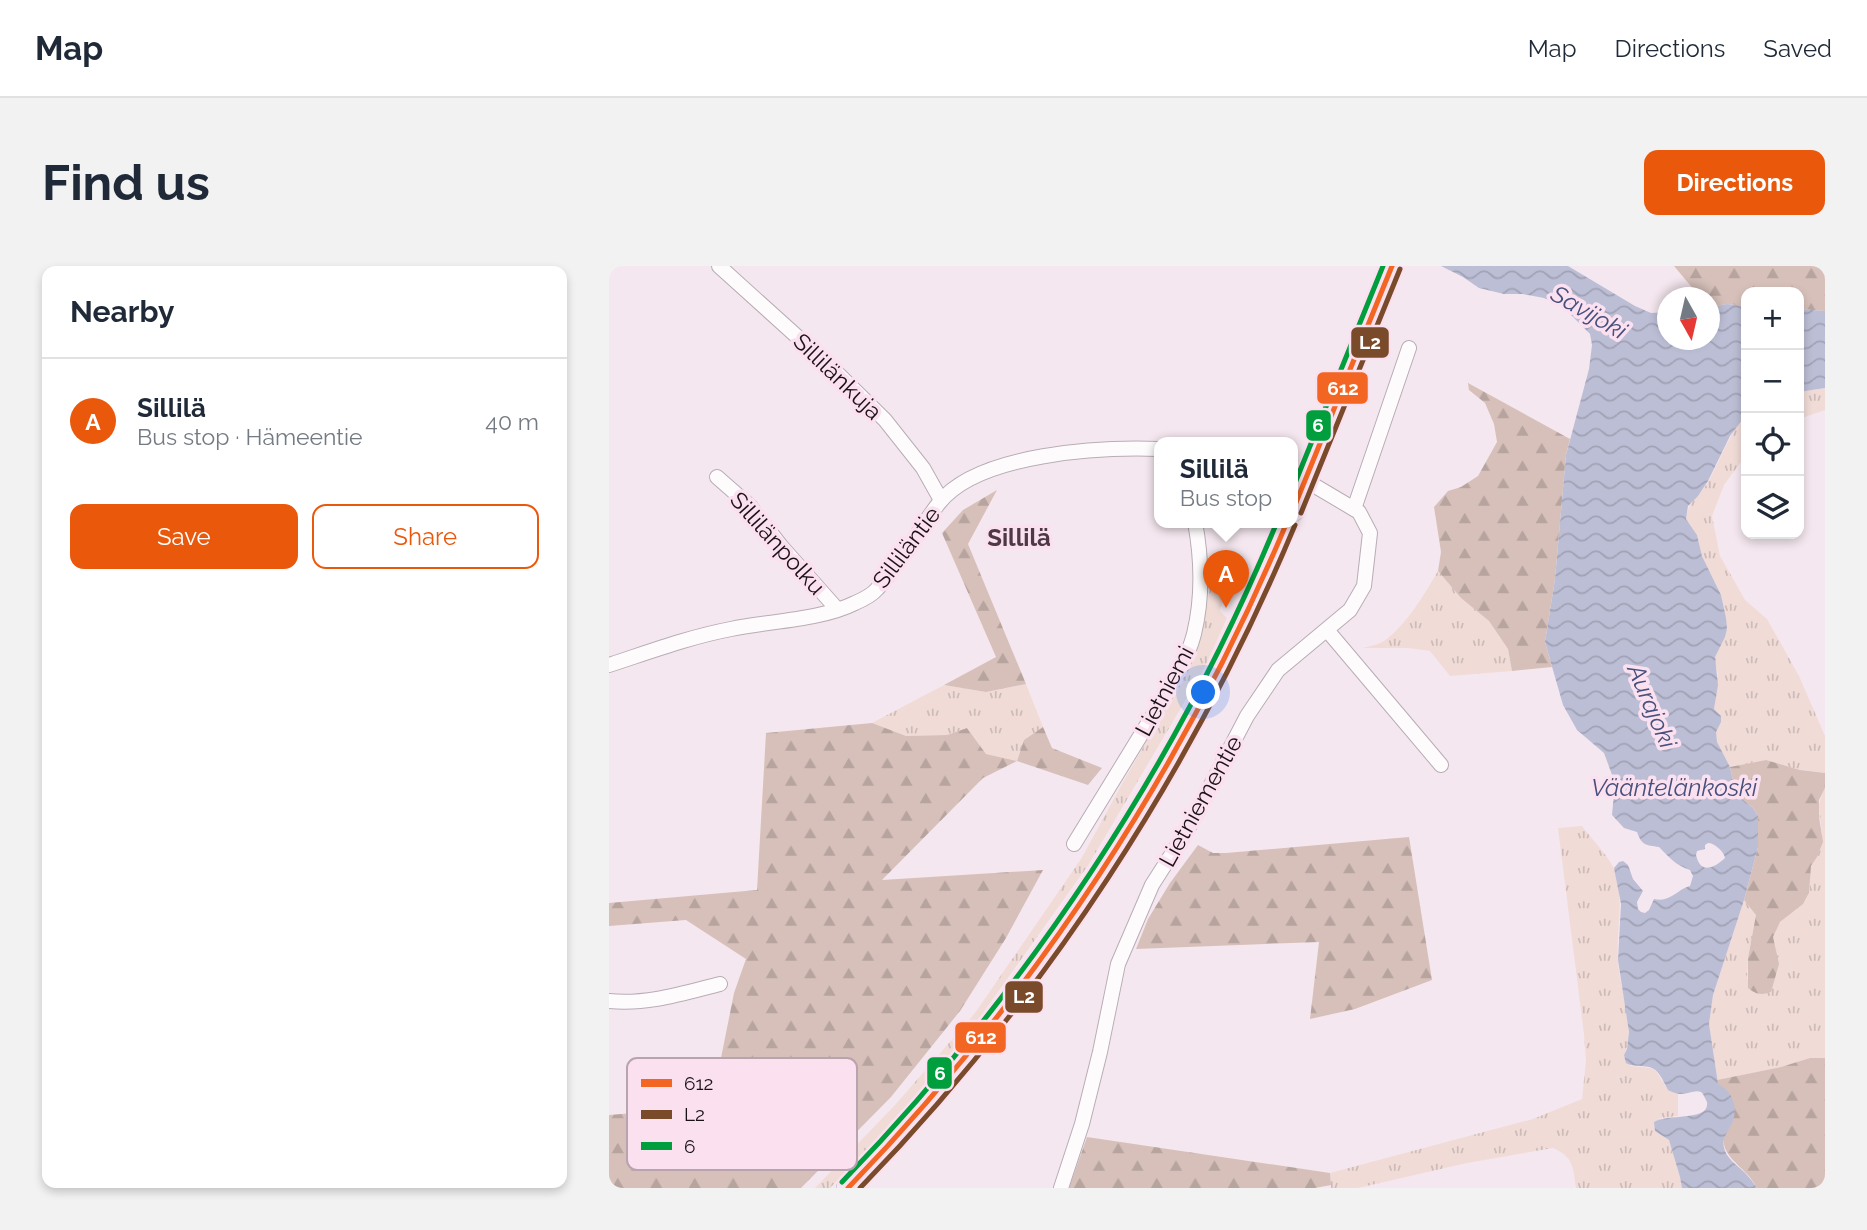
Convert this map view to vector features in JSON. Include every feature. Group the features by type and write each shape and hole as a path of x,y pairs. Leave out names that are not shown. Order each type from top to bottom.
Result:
{"highway":[{"path":"1299,478 1388,276"},
{"path":"848,1188 885,1151 992,1025 1065,926 1176,752 1224,664 1263,583 1285,528"}],"street":[{"name":"Sillilänkuja","path":"719,266 885,420 923,468 941,500"},
{"path":"1299,478 1354,509 1409,348"},
{"name":"Silliläntie","path":"609,665 664,646 729,629 825,613 853,604 876,591 941,500 964,481 999,466 1069,453 1154,449"},
{"name":"Sillilänpolku","path":"717,477 750,506 781,546 837,609"},
{"name":"Lietniementie","path":"1061,1188 1082,1124 1118,964 1152,885 1189,827 1247,716 1278,670 1350,610 1364,586 1370,533 1359,512 1354,509"},
{"name":"Lietniemi","path":"1075,844 1187,655 1197,616 1201,580 1196,528"},
{"path":"1327,630 1441,765"},
{"path":"609,1001 627,1003 668,997 720,984"}],"green space":[{"path":"1674,266 1825,266 1825,311 1804,309 1804,287 1741,287 1741,305 1720,305 1720,287 1692,287"},
{"path":"1468,383 1570,439 1566,455 1555,579 1545,642 1552,667 1512,671 1508,649 1489,621 1461,598 1438,571 1441,552 1434,507 1448,491 1461,487 1478,476 1497,442 1494,424 1485,403 1469,390"},
{"path":"1825,388 1825,410 1804,417 1804,391"},
{"path":"1740,423 1741,462 1724,485 1712,516 1720,556 1745,600 1767,619 1799,676 1825,736 1825,773 1800,770 1766,760 1730,767 1717,742 1716,733 1721,716 1714,709 1718,673 1715,656 1727,629 1721,595 1702,556 1697,535 1686,519 1692,503 1708,482"},
{"path":"997,490 968,544 1026,684 986,692 944,685 996,657 942,533 963,510"},
{"path":"1438,571 1461,598 1489,621 1508,649 1512,671 1450,676 1430,651 1363,648 1382,642 1400,627"},
{"path":"1210,589 1224,594 1220,611 1227,618 1205,667 1089,864 980,1017 901,1115 857,1160 857,1144 975,1013 1081,859 1192,662"},
{"path":"1026,684 1043,727 1024,740 1017,761 986,754 967,728 947,735 906,736 870,724 944,685 986,692"},
{"path":"872,723 906,736 947,735 967,728 986,754 1017,761 983,778 882,880 1043,870 1006,938 960,1011 891,1097 857,1131 857,1058 721,1058 734,993 746,959 686,920 609,926 609,903 757,890 766,733"},
{"path":"1043,727 1052,748 1102,768 1088,785 1017,761 1024,740"},
{"path":"1766,760 1800,770 1825,773 1825,788 1819,800 1823,842 1811,866 1809,893 1803,904 1780,922 1773,937 1779,964 1771,992 1762,994 1748,988 1748,958 1756,915 1744,900 1758,847 1758,816 1753,808 1736,794 1730,767"},
{"path":"1825,788 1825,1058 1810,1058 1717,1080 1709,1024 1713,995 1744,900 1756,915 1747,979 1779,964 1773,943 1775,930 1802,905 1809,892 1811,868 1822,844 1819,809"},
{"path":"1582,826 1608,859 1617,880 1620,903 1618,960 1629,1033 1624,1056 1631,1066 1655,1070 1668,1090 1678,1094 1678,1116 1660,1118 1655,1131 1669,1140 1682,1188 1576,1188 1569,1159 1553,1148 1467,1163 1358,1188 1331,1188 1330,1173 1533,1119 1582,1099 1586,1061 1584,1034 1558,828"},
{"path":"1409,837 1432,980 1355,1009 1310,1019 1319,942 1136,949 1148,919 1198,845 1213,853 1226,853"},
{"path":"1810,1058 1825,1058 1825,1188 1757,1188 1725,1147 1725,1134 1730,1127 1717,1080"},
{"path":"627,1114 627,1170 819,1170 801,1188 609,1188 609,1115"},
{"path":"1087,1137 1330,1173 1331,1185 1315,1188 1069,1188"},
{"path":"832,1170 848,1170 830,1188 815,1188"}],"water":[{"path":"1441,266 1568,266 1635,306 1657,313 1657,350 1720,350 1720,305 1741,305 1741,422 1730,436 1708,481 1688,506 1686,519 1697,535 1702,556 1721,595 1726,618 1725,637 1715,657 1718,685 1714,709 1721,716 1716,732 1717,742 1730,767 1736,794 1753,808 1758,816 1758,847 1713,995 1709,1024 1718,1084 1727,1091 1734,1105 1733,1121 1724,1138 1725,1151 1757,1188 1682,1188 1669,1140 1655,1131 1654,1122 1695,1115 1706,1108 1707,1102 1699,1091 1677,1094 1669,1090 1656,1070 1626,1063 1624,1055 1629,1032 1618,960 1621,904 1614,868 1623,861 1628,865 1633,879 1643,891 1637,902 1638,909 1645,913 1654,899 1669,898 1690,886 1693,876 1690,870 1670,858 1659,847 1648,845 1641,840 1637,832 1624,828 1612,815 1615,783 1604,753 1577,730 1563,705 1545,642 1555,579 1566,455 1589,369 1592,345 1590,334 1564,308 1544,298 1504,294 1479,288","holes":["1708,843 1716,846 1725,858 1712,867 1701,865 1697,851 1705,849"]},
{"path":"1804,309 1825,311 1825,388 1804,391"}],"transit line":[{"name":"6","path":"1298,476 1383,266"},
{"name":"612","path":"1298,498 1392,266"},
{"name":"L2","path":"1301,513 1400,269"},
{"name":"6","path":"857,1166 973,1033 1034,954 1091,873 1192,702 1237,613 1274,528"},
{"name":"612","path":"848,1188 981,1038 1099,876 1152,791 1201,703 1246,614 1284,528"},
{"name":"L2","path":"860,1188 928,1115 992,1039 1109,877 1210,705 1255,616 1294,528"},
{"name":"6","path":"842,1182 853,1170"}],"place":[{"name":"Sillilä","path":"1226,608"}],"district":[{"name":"Sillilä","path":"1019,537"}],"water label":[{"name":"Savijoki","path":"1589,312"},
{"name":"Aurajoki","path":"1652,706"},
{"name":"Vääntelänkoski","path":"1674,787"}]}
